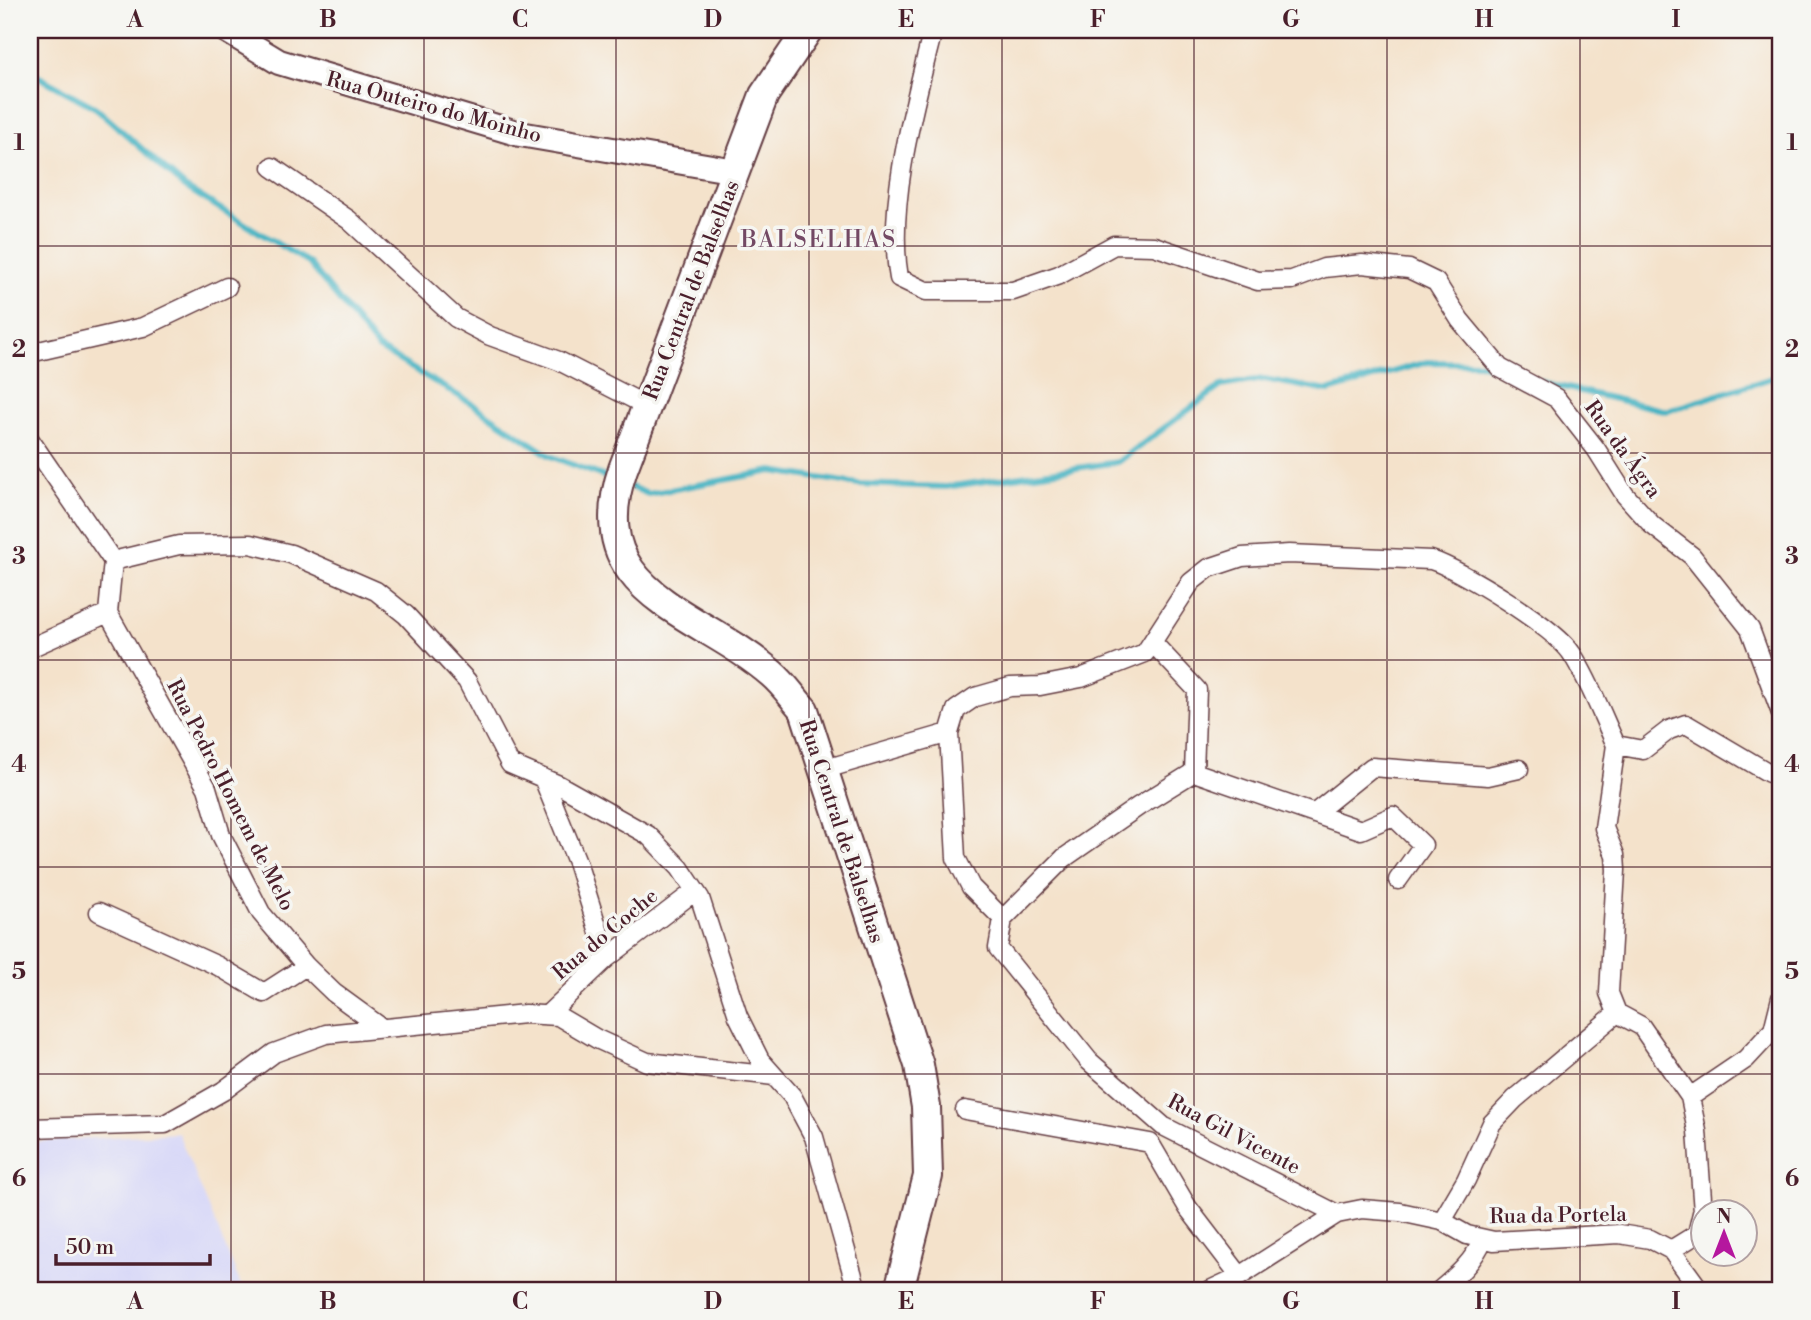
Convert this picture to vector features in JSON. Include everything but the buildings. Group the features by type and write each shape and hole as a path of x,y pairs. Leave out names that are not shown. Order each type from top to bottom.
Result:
{"main road":[{"name":"Rua Central de Balselhas","path":"808,30 764,95 619,482 613,532 621,558 642,586 772,674 804,710 919,1065 926,1107 928,1177 899,1290"}],"street":[{"name":"Rua Outeiro do Moinho","path":"226,30 279,62 457,117 520,134 735,171"},
{"name":"Rua da Ágra","path":"933,30 901,186 894,248 899,278 926,291 1013,291 1059,275 1114,245 1154,246 1258,281 1292,279 1324,268 1349,265 1409,269 1436,282 1460,320 1500,368 1556,398 1596,449 1625,495 1652,525 1692,556 1750,629 1781,713"},
{"path":"272,167 349,220 456,318 490,336 559,361 648,406"},
{"path":"30,353 143,327 227,287"},
{"path":"30,440 113,561 108,614 30,648"},
{"path":"113,561 179,545 250,544 291,554 376,591 407,615 467,681 510,764 543,778 648,835 680,868 695,891 738,1016 760,1060 792,1096 814,1137 857,1290"},
{"path":"1194,772 1064,858 1003,919 971,887 956,858 949,733 956,710 975,697 1010,687 1040,686 1081,678 1145,653 1191,582 1209,568 1242,557 1289,554 1430,560 1453,567 1557,637 1571,652 1616,745 1604,828 1615,855 1616,870 1609,993 1617,1013 1641,1026 1690,1097 1697,1132 1702,1198"},
{"name":"Rua Pedro Homem de Melo","path":"108,614 207,788 221,835 261,913 306,966 334,993 382,1028"},
{"path":"1152,642 1197,690 1194,772"},
{"path":"1616,745 1643,751 1670,730 1686,724 1769,773 1781,773"},
{"path":"822,770 949,733"},
{"path":"1315,813 1372,766 1488,776 1519,769"},
{"path":"1194,772 1361,830 1393,816 1423,845 1398,880"},
{"path":"543,778 577,862 607,958"},
{"name":"Rua do Coche","path":"547,1015 607,958 695,891"},
{"path":"99,912 218,966 264,993 306,966"},
{"name":"Rua Gil Vicente","path":"1003,919 998,948 1089,1061 1163,1126 1337,1214"},
{"path":"1690,1097 1746,1059 1764,1040 1773,1030 1781,998"},
{"path":"1442,1222 1466,1180 1492,1123 1516,1099 1617,1013"},
{"path":"30,1128 166,1124 223,1091 274,1053 326,1034 525,1014 558,1016 597,1040 647,1062 774,1076"},
{"path":"965,1110 1150,1143 1188,1208 1240,1276"},
{"path":"1150,1143 1163,1126"},
{"name":"Rua da Portela","path":"1210,1290 1240,1276 1337,1214 1362,1209 1388,1211 1442,1222 1467,1235 1494,1241 1619,1234 1650,1238 1671,1250"},
{"path":"1440,1290 1465,1268 1478,1252 1483,1239"},
{"path":"1688,1240 1671,1250 1700,1290"}],"shaded area":[{"path":"178,1133 243,1290 30,1290 30,1142"}],"waterway":[{"path":"30,72 96,108 185,187 309,263 378,348 474,405 550,456 613,480"},
{"path":"626,485 648,494 772,471 858,484 946,487 1118,462 1221,386 1264,379 1328,391 1427,362 1479,363 1494,368"},
{"path":"1541,382 1667,411 1781,375"}],"district":[{"name":"BALSELHAS","path":"819,239"}]}
